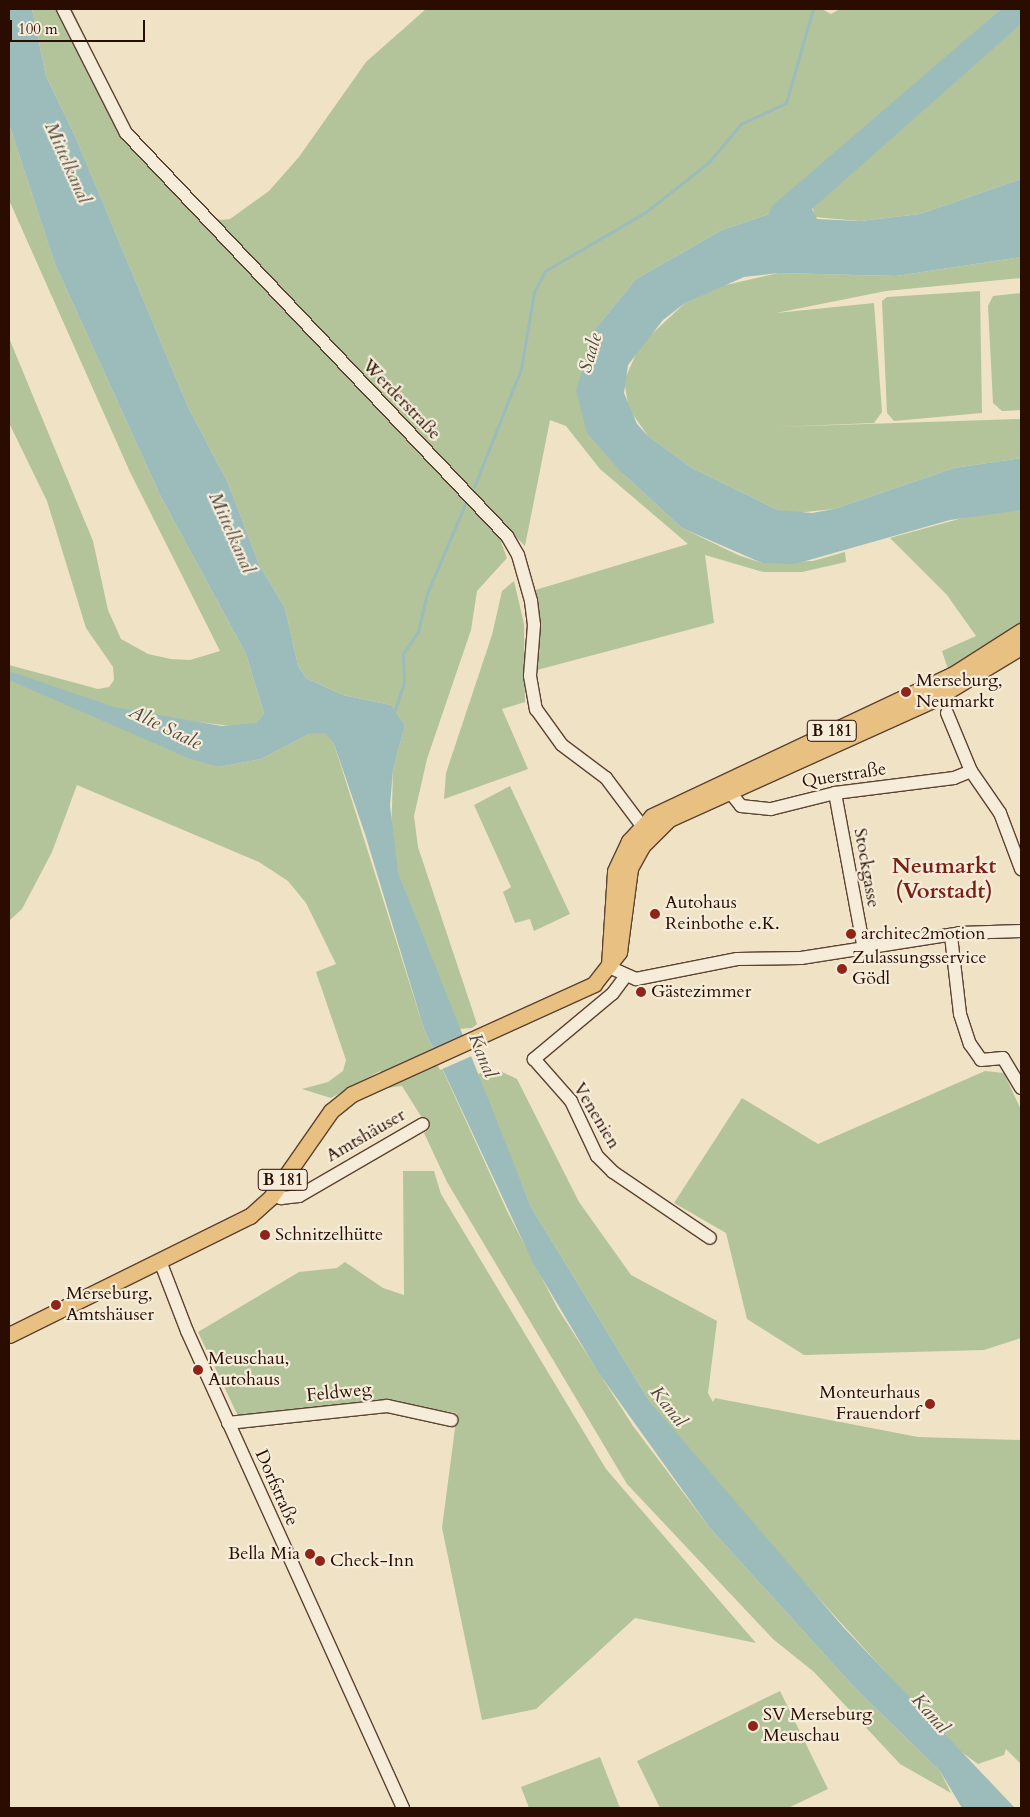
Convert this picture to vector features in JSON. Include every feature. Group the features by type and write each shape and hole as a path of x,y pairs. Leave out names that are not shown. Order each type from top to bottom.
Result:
{"main road":[{"name":"B 181","path":"609,967 611,885 621,856 675,801 952,675 1021,631"},
{"name":"B 181","path":"645,831 729,791 933,700 1021,647"},
{"name":"Amtshäuser","path":"160,1261 250,1216 274,1193 331,1111 352,1094 584,991 609,967"},
{"name":"B 181","path":"9,1335 160,1261"}],"street":[{"name":"Werderstraße","path":"63,9 126,133 511,542 518,555 534,626 530,676 536,709 562,745 606,778 645,831"},
{"path":"947,713 971,771 998,807 1021,869"},
{"name":"Querstraße","path":"729,791 741,806 756,809 836,793 954,778 971,771"},
{"name":"Stockgasse","path":"836,793 864,949"},
{"path":"609,967 625,977 636,979 737,958 801,958 951,936 1021,931"},
{"path":"951,936 960,1014 970,1044 981,1060 1003,1058 1021,1088"},
{"name":"Venenien","path":"625,977 602,1003 534,1059 572,1101 597,1156 613,1172 710,1238"},
{"name":"Amtshäuser","path":"274,1193 281,1198 299,1196 423,1124"},
{"name":"Dorfstraße","path":"160,1261 228,1423 403,1808"},
{"name":"Feldweg","path":"228,1423 387,1406 451,1420"}],"green space":[{"path":"32,9 72,9 127,125 213,217 221,220 230,219 269,191 299,157 366,62 426,9 822,9 831,14 840,9 1001,9 769,214 722,230 636,279 595,329 622,473 682,528 738,555 762,563 813,561 845,552 846,562 802,572 763,572 705,555 714,623 537,670 539,626 532,591 688,544 600,469 566,426 550,420 525,546 514,535 501,542 507,558 477,591 471,630 427,759 414,816 418,847 477,1024 472,1028 458,1029 398,872 391,843 393,770 405,725 391,705 343,695 306,678 298,666 285,608 259,564 228,483 188,407 76,138 46,76"},
{"path":"1021,24 1021,179 920,214 860,221 814,217 813,207 836,183"},
{"path":"9,124 55,264 160,495 246,654 264,713 256,723 239,727 166,718 154,743 219,767 261,759 309,734 325,732 334,744 424,1029 507,1211 558,1309 633,1426 709,1527 855,1688 940,1771 951,1793 900,1764 814,1672 773,1639 627,1484 447,1182 424,1133 429,1129 402,1086 387,1088 380,1071 331,1098 302,1089 328,1082 343,1071 346,1060 316,972 336,964 306,903 288,881 259,862 77,785 52,852 22,909 9,921 9,665 98,689 109,687 114,680 113,667 86,628 47,501 9,423 9,338 93,541 108,610 121,639 148,654 171,659 190,660 220,651 130,472 9,200"},
{"path":"1021,257 1021,278 886,291 776,313 874,303 882,412 874,423 775,427 1021,419 1021,458 954,468 834,509 796,513 778,510 692,468 648,436 629,409 624,381 640,345 685,303 717,287 778,273 896,276"},
{"path":"980,291 982,413 894,421 887,413 882,301 887,297"},
{"path":"1021,293 1021,410 1002,411 993,403 988,306 993,296"},
{"path":"1021,510 1021,625 949,672 942,651 976,636 947,595 890,538 977,514"},
{"path":"514,581 524,624 525,702 502,709 528,769 444,799 446,773 492,635 502,591"},
{"path":"510,786 570,914 534,931 530,919 515,923 503,892 511,887 474,805"},
{"path":"485,1070 486,1074 500,1071 517,1079 579,1202 631,1275 717,1321 708,1393 713,1402 715,1398 918,1437 1021,1440 1021,1764 1006,1749 1004,1755 978,1764 953,1746 723,1493 650,1402 531,1207 477,1075"},
{"path":"985,1071 1004,1073 1021,1110 1021,1338 984,1350 804,1355 747,1319 726,1233 674,1203 742,1098 818,1144"},
{"path":"403,1171 434,1171 441,1194 606,1469 756,1643 635,1618 536,1709 482,1720 442,1528 457,1413 391,1402 238,1416 198,1332 299,1272 337,1268 345,1262 383,1288 404,1295"},
{"name":"SV Merseburg Meuschau","path":"780,1691 828,1789 788,1808 660,1808 637,1761"},
{"path":"600,1757 620,1808 529,1808 521,1787"}],"water":[{"path":"9,9 32,9 46,76 76,138 188,407 228,483 259,564 285,608 298,666 306,678 343,695 391,705 405,725 393,770 390,805 398,872 531,1207 650,1402 844,1628 1015,1808 962,1808 940,1771 855,1688 709,1527 598,1372 533,1263 424,1029 365,834 334,744 325,733 309,734 261,759 219,767 188,758 9,680 9,671 114,707 222,726 256,723 264,713 246,654 160,495 55,264 9,124"},
{"name":"Saale","path":"1001,9 1021,9 1021,24 812,209 817,219 860,221 920,214 1021,179 1021,257 896,276 778,273 744,277 685,303 663,320 628,365 624,393 637,424 648,436 692,468 778,510 812,513 834,509 954,468 1021,458 1021,510 950,520 795,564 762,563 682,528 622,473 587,433 576,390 595,329 636,279 722,230 769,214 772,206"}],"pier":[{"path":"464,1036 472,1056 440,1070 431,1050"}],"waterway":[{"path":"474,487 521,369 534,292 545,271 646,212 708,163 741,124 786,103 813,9"},
{"path":"395,710 404,682 403,654 418,632 426,596 465,504"}],"place":[{"name":"Merseburg, Neumarkt","path":"906,692"},
{"name":"Autohaus Reinbothe e.K.","path":"655,914"},
{"name":"architec2motion","path":"851,934"},
{"name":"Zulassungsservice Gödl","path":"842,969"},
{"name":"Gästezimmer","path":"641,992"},
{"name":"Schnitzelhütte","path":"265,1235"},
{"name":"Merseburg, Amtshäuser","path":"56,1305"},
{"name":"Meuschau, Autohaus","path":"198,1370"},
{"name":"Monteurhaus Frauendorf","path":"930,1404"},
{"name":"Bella Mia","path":"310,1554"},
{"name":"Check-Inn","path":"320,1561"},
{"name":"SV Merseburg Meuschau","path":"753,1726"}],"district":[{"name":"Neumarkt (Vorstadt)","path":"944,878"}],"water label":[{"name":"Mittelkanal","path":"67,163"},
{"name":"Mittelkanal","path":"231,533"},
{"name":"Alte Saale","path":"165,728"},
{"name":"Kanal","path":"482,1056"},
{"name":"Kanal","path":"668,1407"},
{"name":"Kanal","path":"930,1714"}]}
